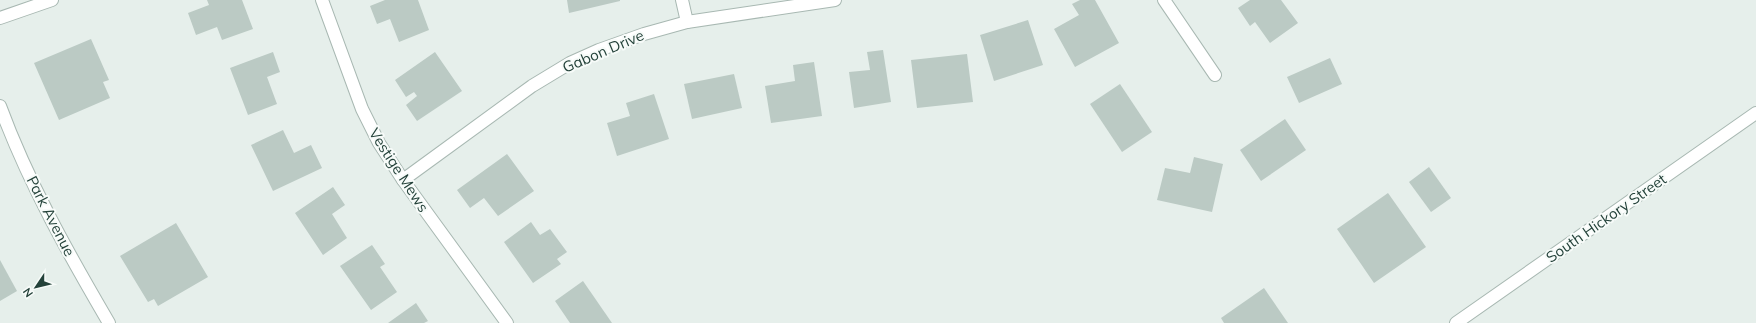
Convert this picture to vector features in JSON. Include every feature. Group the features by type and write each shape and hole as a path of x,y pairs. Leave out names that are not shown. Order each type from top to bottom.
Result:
{"street":[{"path":"0,18 52,0"},
{"name":"Vestige Mews","path":"322,0 362,109 379,143 403,180 507,323"},
{"path":"682,0 687,22"},
{"name":"Gabon Drive","path":"403,180 532,86 570,63 644,34 687,22 836,0"},
{"path":"1164,0 1215,75"},
{"name":"Park Avenue","path":"0,106 8,128 46,212 109,323"},
{"name":"South Hickory Street","path":"1456,323 1756,113"}],"building":[{"path":"207,0 242,0 253,29 222,40 217,27 196,35 188,13 209,5"},
{"path":"385,0 418,0 429,30 399,42 390,19 377,24 370,6"},
{"path":"567,0 620,0 620,1 569,13"},
{"path":"1080,0 1095,0 1119,43 1075,67 1054,29 1079,15 1072,4"},
{"path":"1250,0 1281,0 1298,23 1270,43 1255,22 1250,26 1238,8"},
{"path":"1028,20 1043,65 994,81 980,35"},
{"path":"91,39 109,80 103,82 110,98 59,120 34,63"},
{"path":"883,50 891,102 854,108 849,72 870,70 867,52"},
{"path":"273,52 280,72 267,77 277,104 248,115 230,68"},
{"path":"435,52 462,91 417,121 406,105 417,96 414,92 406,97 395,80"},
{"path":"967,54 973,102 917,108 911,60"},
{"path":"1330,58 1342,84 1299,103 1287,77"},
{"path":"814,62 822,116 771,123 765,86 795,81 793,65"},
{"path":"734,74 742,108 692,119 684,84"},
{"path":"1120,84 1152,132 1122,152 1090,104"},
{"path":"654,94 669,139 617,156 607,123 630,116 626,103"},
{"path":"1285,119 1306,150 1261,181 1240,150"},
{"path":"283,130 294,153 311,145 322,168 273,191 251,145"},
{"path":"507,154 534,191 498,216 484,198 470,208 457,190"},
{"path":"1194,157 1223,164 1212,212 1157,200 1165,168 1190,173"},
{"path":"1429,167 1451,198 1431,212 1409,182"},
{"path":"333,187 345,205 332,214 347,238 323,255 295,213"},
{"path":"1388,193 1426,247 1374,283 1337,229"},
{"path":"531,222 540,235 550,229 567,252 557,259 561,264 533,283 504,242"},
{"path":"176,223 208,277 158,306 154,299 148,302 120,256"},
{"path":"372,245 385,264 380,267 397,292 371,310 340,266"},
{"path":"0,260 17,291 0,301"},
{"path":"583,281 612,323 570,323 555,301"},
{"path":"1264,288 1288,323 1224,323 1221,318"},
{"path":"416,303 428,321 424,323 388,323"}]}
